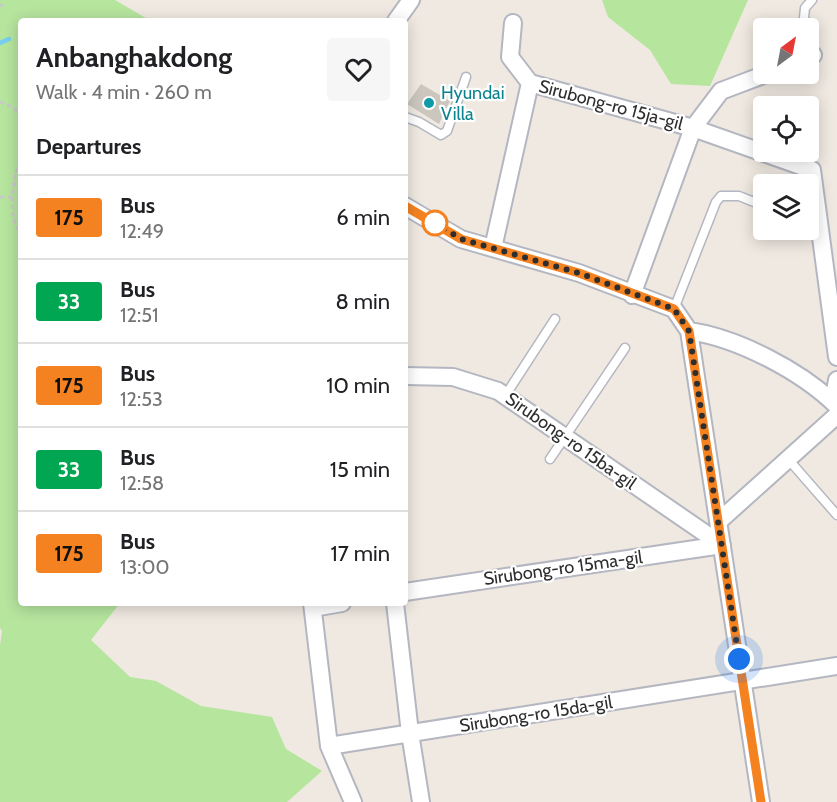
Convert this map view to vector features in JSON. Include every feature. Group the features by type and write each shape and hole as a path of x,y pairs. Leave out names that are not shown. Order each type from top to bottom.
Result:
{"street":[{"path":"398,18 411,0"},
{"path":"493,248 530,83 510,57 513,23"},
{"name":"Sirubong-ro 15ja-gil","path":"632,295 693,128 722,91 753,79"},
{"name":"Sirubong-ro 15ja-gil","path":"530,83 693,128"},
{"path":"693,128 812,170 812,174"},
{"path":"408,208 461,239 579,273 674,309 689,331 761,802"},
{"path":"816,240 830,308 837,357"},
{"path":"830,308 837,288"},
{"path":"689,331 709,334 741,345 783,368 836,408"},
{"name":"Sirubong-ro 15ba-gil","path":"408,376 453,377 498,391 722,545"},
{"path":"718,522 788,459 836,408 837,380"},
{"name":"Sirubong-ro 15ma-gil","path":"408,592 722,545"},
{"path":"312,606 329,746 352,802"},
{"path":"395,606 410,734 421,802"},
{"name":"Sirubong-ro 15da-gil","path":"329,746 837,666"}],"lane":[{"path":"804,18 805,8 812,0"},
{"path":"408,118 441,135 447,131 466,77"},
{"path":"674,309 716,202 721,196 738,196 753,202"},
{"path":"505,396 555,319"},
{"path":"550,459 625,348"},
{"path":"788,459 837,515"}],"path":[{"path":"0,102 18,112"},
{"path":"18,166 12,197 14,218 18,228"},
{"path":"0,197 12,197"}],"green space":[{"path":"0,0 115,0 146,18 18,18 18,606 118,606 91,640 130,677 156,681 201,706 272,717 286,749 322,771 287,802 0,802 0,645 2,631 0,628"},
{"path":"602,0 748,0 710,86 671,84 650,50 608,17"}],"building":[{"name":"Hyundai Villa","path":"421,84 450,101 439,124 408,103"}],"waterway":[{"path":"0,43 9,39"}],"bus line":[{"name":"175","path":"408,208 461,239 579,273 674,309 689,331 761,802"}],"place":[{"name":"Hyundai Villa","path":"429,103"}],"route":[{"path":"435,223 461,239 579,273 674,309 689,331 739,659"}]}
